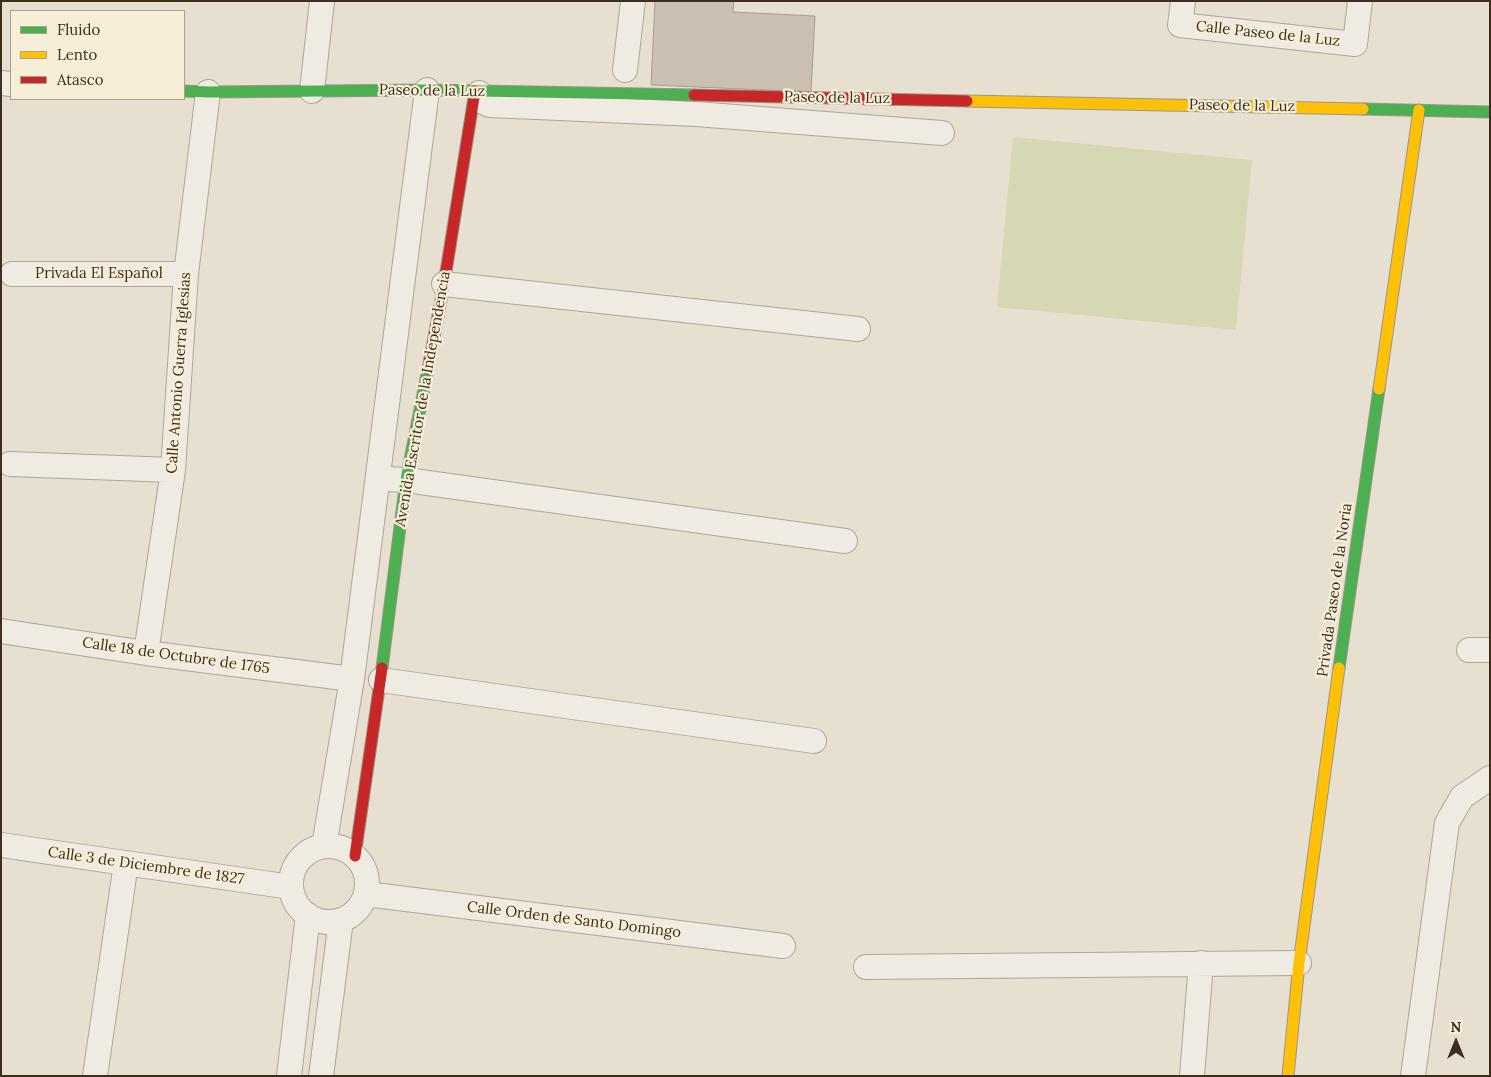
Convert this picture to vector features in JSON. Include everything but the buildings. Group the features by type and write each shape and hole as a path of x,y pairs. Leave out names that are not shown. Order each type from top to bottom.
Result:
{"street":[{"path":"312,91 322,1"},
{"path":"625,70 633,1"},
{"name":"Calle Paseo de la Luz","path":"1183,1 1180,24 1355,44 1360,1"},
{"name":"Paseo de la Luz","path":"185,91 427,90 1490,112"},
{"name":"Avenida Escritor de la Independencia","path":"324,846 352,679 427,90"},
{"path":"477,91 483,102 490,105 696,114 942,133"},
{"name":"Avenida Escritor de la Independencia","path":"355,856 381,680 406,480 444,284 477,91"},
{"name":"Calle Antonio Guerra Iglesias","path":"146,653 173,470 186,274 208,92"},
{"name":"Privada Paseo de la Noria","path":"1288,1076 1299,962 1418,110"},
{"name":"Privada El Español","path":"12,274 186,274"},
{"path":"444,284 858,329"},
{"path":"10,464 173,470"},
{"path":"378,478 406,480 845,541"},
{"name":"Calle 18 de Octubre de 1765","path":"1,631 146,653 352,679"},
{"path":"381,680 814,742"},
{"path":"1413,1076 1447,823 1462,797 1490,778"},
{"name":"Calle 3 de Diciembre de 1827","path":"1,844 291,887"},
{"path":"324,846 346,850 355,856 363,868 367,880 366,894 360,906 352,914 341,920 324,922 308,915 299,908 291,887 292,876 296,865 304,856 324,846"},
{"path":"94,1076 126,863"},
{"name":"Calle Orden de Santo Domingo","path":"366,894 783,946"},
{"path":"289,1076 308,915"},
{"path":"321,1076 341,920"},
{"path":"866,966 1299,962"},
{"path":"1192,1076 1202,963"}],"green space":[{"path":"1013,137 1252,160 1236,330 997,307"}],"traffic: fast":[{"path":"185,91 427,90 694,95"},
{"path":"1363,109 1490,112"},
{"path":"382,668 406,480 428,369"},
{"path":"1339,668 1379,389"}],"traffic: slow":[{"path":"967,101 1363,109"},
{"path":"1379,389 1419,110"},
{"path":"1288,1076 1299,963 1339,668"}],"traffic: jam":[{"path":"428,369 444,284 475,91"},
{"path":"694,95 967,101"},
{"path":"355,856 382,668"}]}
